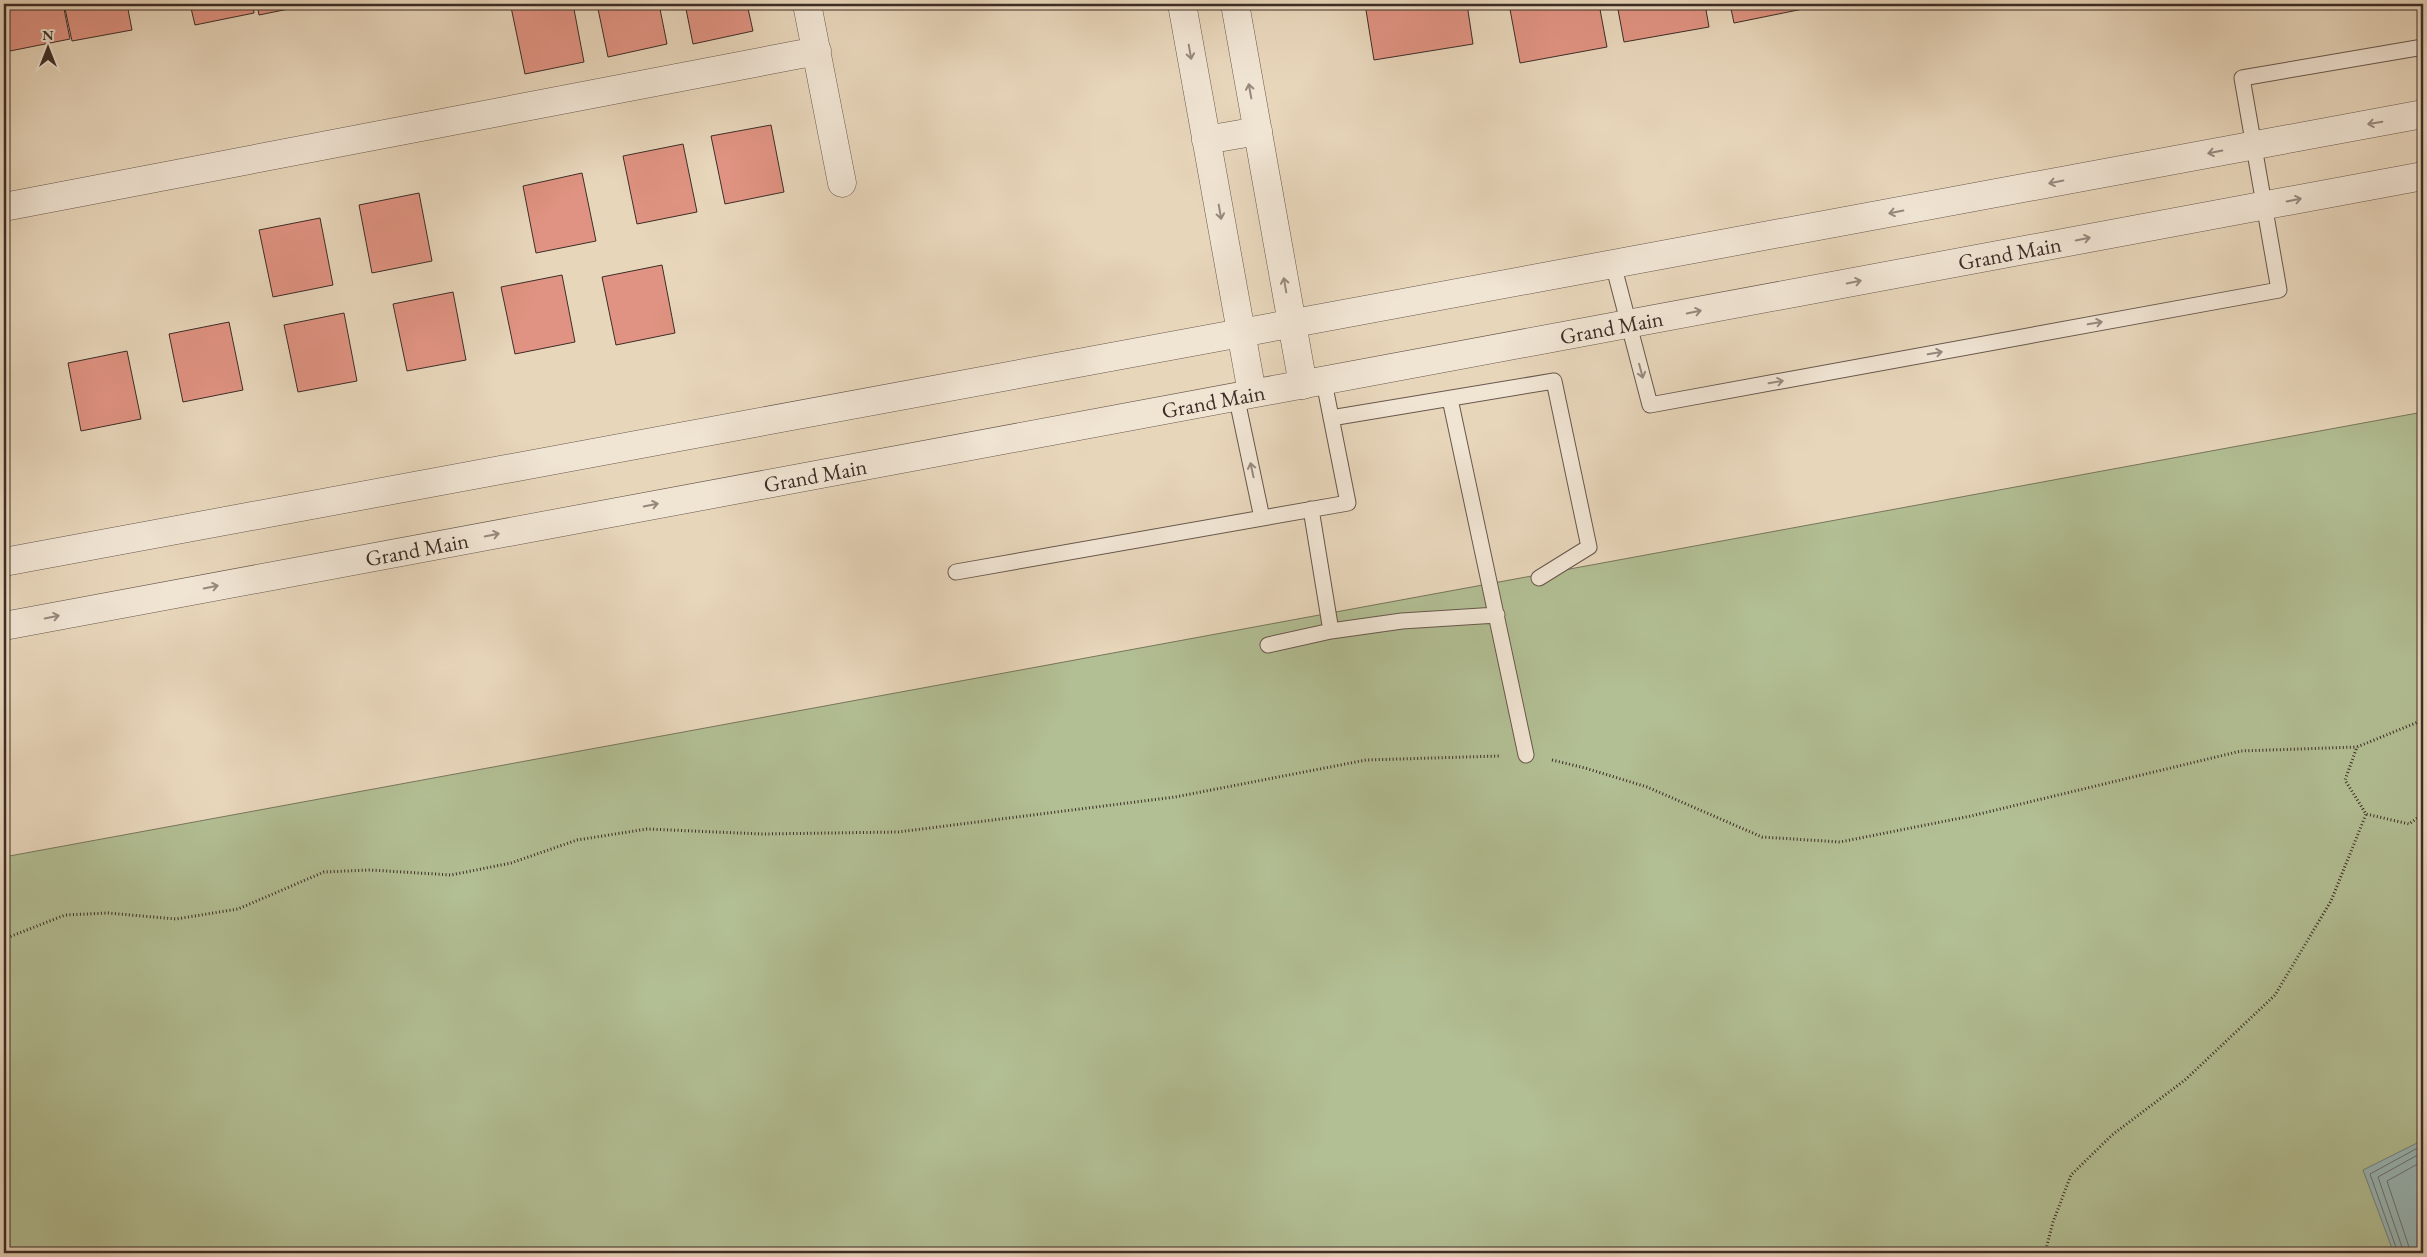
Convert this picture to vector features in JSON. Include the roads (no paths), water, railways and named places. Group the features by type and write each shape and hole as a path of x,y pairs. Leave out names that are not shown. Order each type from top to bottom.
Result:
{"street":[{"path":"808,4 842,183"},
{"path":"1182,4 1242,333 1244,394"},
{"path":"1235,4 1292,324 1313,383"},
{"path":"4,207 816,51"},
{"path":"4,562 2423,114"},
{"path":"1206,140 1258,131"},
{"name":"Grand Main","path":"4,626 2423,176"}],"lane":[{"path":"1613,264 1650,405 2279,290 2242,78 2423,47"},
{"path":"1331,418 1554,381 1589,547 1539,578"},
{"path":"956,572 1348,503 1331,418 1313,383"},
{"path":"1244,394 1262,518"},
{"path":"1450,399 1526,755"},
{"path":"1311,509 1330,631"},
{"path":"1268,645 1330,631 1402,621 1497,615"}],"water":[{"path":"2423,1140 2423,1253 2393,1251 2363,1170"}]}
